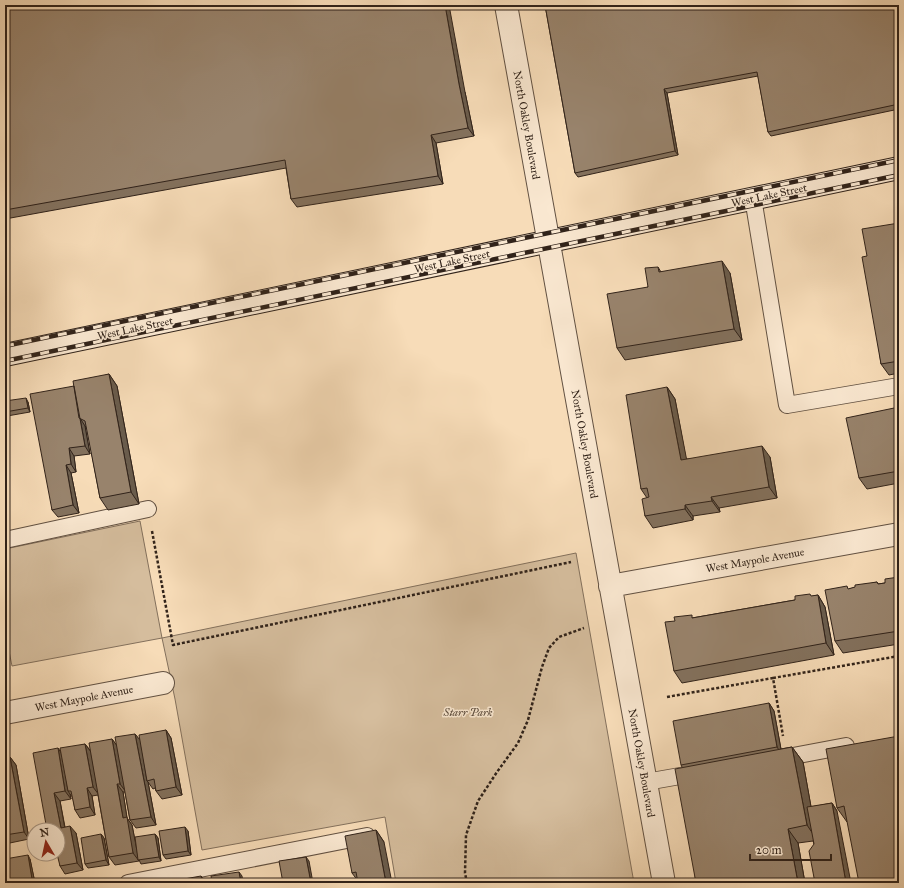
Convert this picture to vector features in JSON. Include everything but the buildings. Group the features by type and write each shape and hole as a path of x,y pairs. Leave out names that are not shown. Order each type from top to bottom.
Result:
{"street":[{"name":"North Oakley Boulevard","path":"506,5 664,883"},
{"name":"West Lake Street","path":"5,354 899,168"},
{"name":"West Maypole Avenue","path":"610,586 899,534"},
{"name":"West Maypole Avenue","path":"5,713 163,683"}],"lane":[{"path":"753,198 787,405 899,386"},
{"path":"5,540 148,510"},
{"path":"764,761 864,743"},
{"path":"646,782 712,770"},
{"path":"128,883 371,835"}],"path":[{"path":"148,510 173,645 571,562"},
{"path":"467,883 466,835 478,802 520,737 528,720 542,667 549,648 559,637 584,628"},
{"path":"667,697 899,656"},
{"path":"773,678 787,757"}],"green space":[{"path":"140,521 162,638 12,666 5,631 5,549"},
{"name":"Starr Park","path":"576,553 634,883 396,883 385,817 202,850 175,699 162,638"}],"railway":[{"path":"5,346 899,160"},
{"path":"5,361 899,175"}]}
